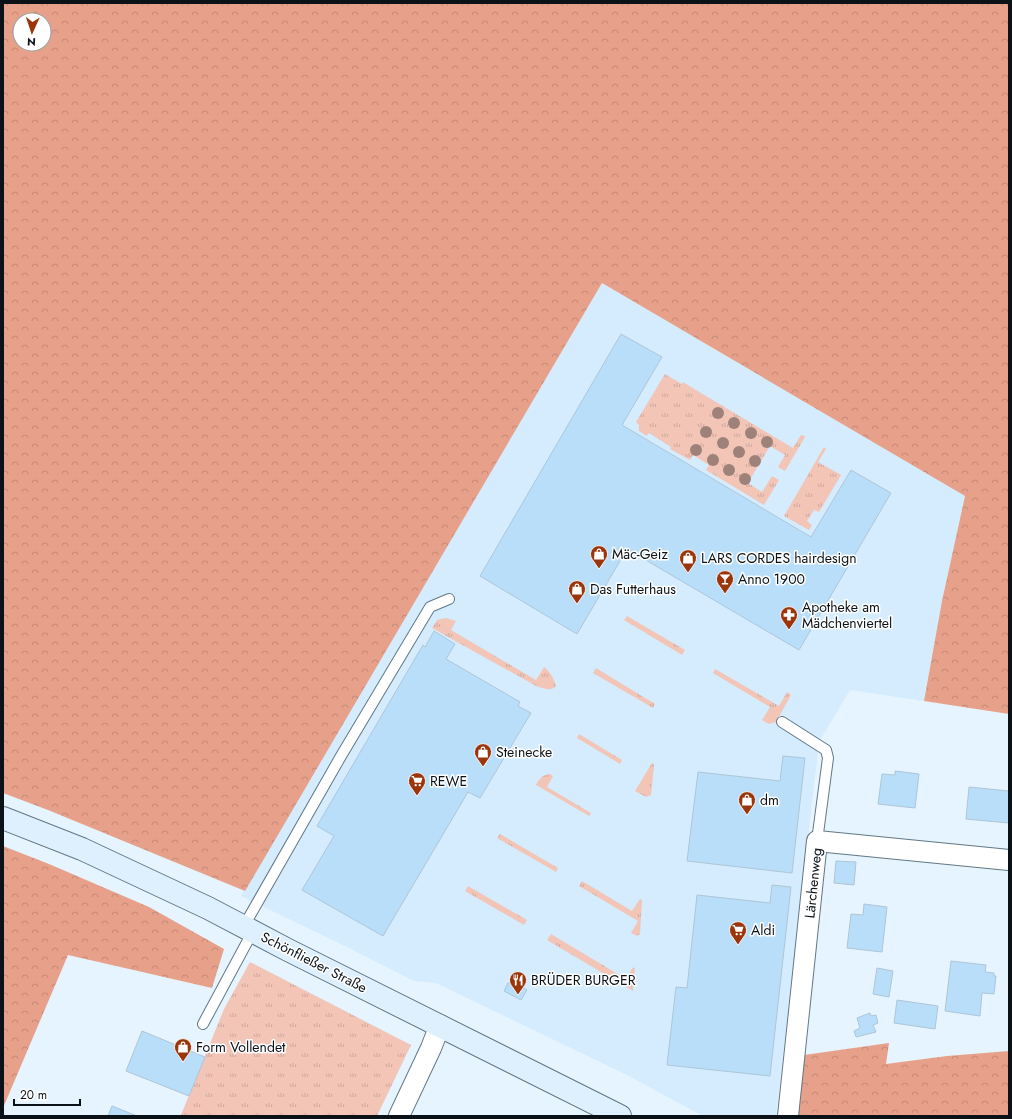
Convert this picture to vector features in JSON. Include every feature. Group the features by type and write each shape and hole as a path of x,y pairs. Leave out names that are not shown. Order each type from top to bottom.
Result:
{"main road":[{"name":"Schönfließer Straße","path":"3,818 82,849 208,908 620,1116"}],"street":[{"name":"Lärchenweg","path":"788,1116 817,841 1009,860"},
{"path":"399,1116 440,1026"}],"lane":[{"path":"203,1024 249,929 342,756 430,607 449,599"},
{"path":"782,722 826,750 828,758 817,841"}],"shaded area":[{"path":"602,283 965,496 942,601 924,701 850,690 819,742 776,1116 703,1116 625,1074 436,983 414,981 241,896"}],"green space":[{"path":"3,3 1009,3 1009,714 924,701 942,601 965,496 602,283 245,891 3,793"},
{"path":"665,374 682,384 683,382 793,448 801,435 805,436 785,471 778,467 785,455 770,446 748,483 762,492 772,476 779,480 764,505 706,470 709,465 693,455 690,460 670,449 671,447 649,433 647,436 639,431 639,425 636,422"},
{"path":"824,447 826,449 818,462 841,475 819,512 814,510 807,521 812,525 809,530 784,516"},
{"path":"627,616 685,650 682,655 624,620"},
{"path":"446,618 456,621 451,630 536,680 544,667 552,675 556,686 552,689 538,687 432,628 437,620"},
{"path":"596,668 655,704 653,708 593,673"},
{"path":"715,669 779,706 787,692 791,695 776,722 769,724 762,720 770,707 713,673"},
{"path":"579,734 622,760 620,764 577,738"},
{"path":"652,763 654,765 651,795 646,797 635,791"},
{"path":"550,774 553,776 547,787 591,813 589,816 536,785 541,778"},
{"path":"500,834 558,868 556,872 497,838"},
{"path":"3,846 149,907 224,949 212,988 68,955 3,1108"},
{"path":"582,881 632,911 640,899 642,900 640,934 637,936 631,933 638,921 579,886"},
{"path":"468,886 527,920 524,925 465,891"},
{"path":"551,934 626,979 633,967 635,969 633,991 547,940"},
{"path":"250,962 411,1045 377,1116 181,1115 224,1009"},
{"path":"889,1043 886,1064 947,1056 1009,1051 1009,1116 796,1116 804,1055"}],"building":[{"path":"621,334 662,357 622,425 811,537 851,470 891,493 799,650 627,549 577,634 480,576"},
{"path":"434,631 455,644 446,659 520,702 518,706 531,713 480,798 468,792 383,936 302,890 334,836 317,826 423,645 425,647"},
{"path":"783,756 805,758 792,873 687,861 698,772 780,781"},
{"path":"895,771 919,774 915,808 878,804 882,774 895,775"},
{"path":"969,787 1009,791 1009,823 966,819"},
{"path":"836,861 856,862 854,885 834,883"},
{"name":"Aldi","path":"772,885 791,887 770,1076 667,1065 676,987 687,988 697,895 770,903"},
{"path":"864,904 887,907 882,952 847,948 851,914 863,915"},
{"path":"951,961 986,965 985,972 994,973 994,976 996,976 994,994 982,993 980,1016 945,1011"},
{"path":"877,968 893,971 889,997 873,994"},
{"name":"BRÜDER BURGER","path":"508,983 514,986 516,983 527,990 521,1000 504,991"},
{"path":"897,1000 938,1006 935,1029 894,1023"},
{"path":"870,1013 871,1016 876,1015 878,1023 873,1025 876,1032 856,1037 854,1031 860,1028 857,1018"},
{"path":"142,1031 205,1057 189,1096 126,1071"},
{"path":"112,1106 137,1116 108,1116"}],"place":[{"name":"Mäc-Geiz","path":"599,569"},
{"name":"LARS CORDES hairdesign","path":"688,573"},
{"name":"Anno 1900","path":"725,594"},
{"name":"Das Futterhaus","path":"577,604"},
{"name":"Apotheke am Mädchenviertel","path":"789,630"},
{"name":"Steinecke","path":"483,767"},
{"name":"REWE","path":"417,796"},
{"name":"dm","path":"747,815"},
{"name":"Aldi","path":"738,945"},
{"name":"BRÜDER BURGER","path":"518,995"},
{"name":"Form Vollendet","path":"183,1062"}]}
